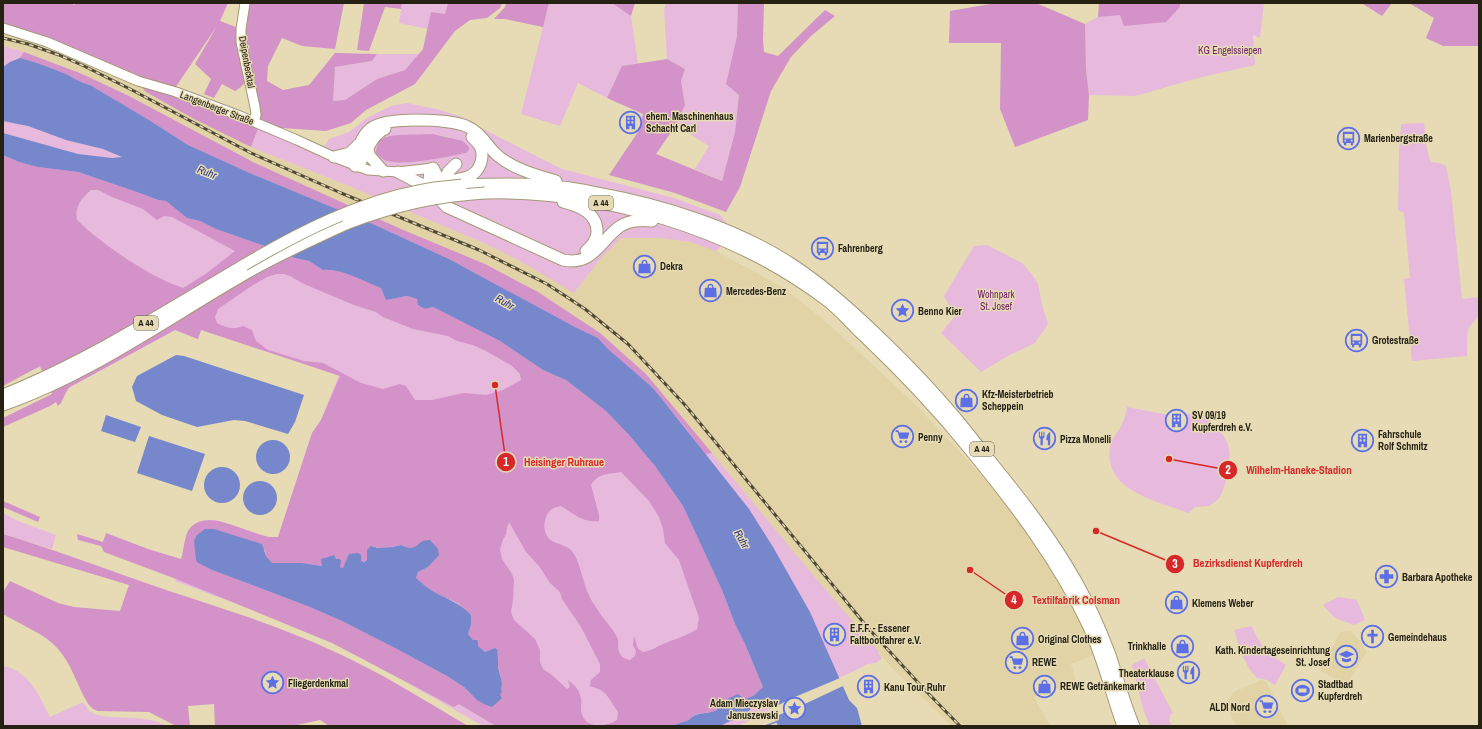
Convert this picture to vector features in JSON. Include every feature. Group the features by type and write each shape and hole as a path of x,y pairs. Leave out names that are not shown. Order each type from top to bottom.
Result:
{"highway":[{"path":"334,157 350,153 365,145 378,132 386,129 399,127 444,128 463,132 469,135 480,146 506,162 536,175 558,182 596,188 612,195"},
{"path":"356,166 365,145"},
{"path":"365,145 372,158 382,171"},
{"path":"428,190 448,181 470,176 476,172 486,150"},
{"path":"442,187 448,172 456,164"},
{"path":"428,190 431,169"},
{"path":"431,169 442,187 455,203 558,252 573,255 586,251 592,246 597,228 591,215 586,210 572,204 509,192"},
{"path":"398,172 421,184 452,210 563,260 571,261 590,256 619,227 637,220 690,227"},
{"name":"A 44","path":"3,404 48,381 256,258 306,231 378,201 428,190 462,185 509,183 544,185 636,200 707,223 746,239 792,264 832,293 900,357 960,422 1012,488 1055,547 1077,583 1097,622 1110,654 1134,726"},
{"name":"A 44","path":"3,395 48,381 107,356 280,254 341,226 383,210 405,204 485,192 543,194 583,199 690,227 742,249 763,260 787,273 827,300 894,364 952,428 1002,488 1039,541 1070,590 1089,627 1102,659 1123,726"},
{"path":"3,412 37,395 48,381"}],"main road":[{"name":"Deipenbecktal","path":"245,3 241,29 241,42 255,107 256,115 254,122"},
{"name":"Langenberger Straße","path":"3,28 48,42 138,81 176,92 254,122 334,157 368,170 398,172 431,169"}],"shaded area":[{"path":"3,3 71,3 74,5 76,3 228,3 220,21 241,29 245,3 344,3 335,49 302,46 282,38 268,66 267,81 283,90 309,85 335,53 377,54 372,61 335,67 333,101 345,100 377,79 405,70 423,49 431,12 445,14 448,3 502,3 500,8 487,18 470,20 455,31 415,84 366,110 351,123 326,131 282,128 278,132 254,121 249,78 235,91 222,84 214,98 204,94 211,79 195,64 217,26 175,88 140,77 3,27"},
{"path":"364,3 402,3 401,9 385,7 369,51 357,50"},
{"path":"506,3 549,3 543,27 505,19 494,19 505,7"},
{"path":"612,3 635,3 631,16"},
{"path":"738,3 764,3 764,52 778,56 825,10 835,16 811,36 791,57 771,91 740,187 726,212 675,193 609,175 638,132 643,114 607,98 622,66 667,59 685,69 681,81 685,105 676,125 656,154 722,181 735,132 739,95 726,84 737,36"},
{"path":"996,3 1036,3 1085,24 1086,70 1089,95 1088,120 1015,147 1000,109 1001,43 949,43 950,11"},
{"path":"1099,3 1180,3 1180,7 1166,22 1124,26 1120,15 1098,17"},
{"path":"1392,3 1382,16 1363,4"},
{"path":"1409,3 1479,3 1479,46 1443,46 1426,38 1434,18"},
{"path":"3,29 137,82 146,92 194,119 251,147 349,186 486,244 575,292 601,258 621,238 660,238 691,242 716,251 784,288 832,327 918,407 982,476 1034,539 1089,635 1119,726 1093,655 1071,664 1076,681 1034,697 1050,726 952,726 890,666 646,374 600,333 538,292 485,264 401,229 253,162 129,96 80,73 45,59 3,46"},
{"path":"24,52 80,73 129,96 253,162 401,229 485,264 538,292 600,333 646,374 712,453 705,454 652,387 608,349 598,338 449,259 375,225 252,174 188,145 90,85 38,63 20,58"},
{"path":"137,82 259,126 251,147 194,119 146,92"},
{"path":"433,134 463,141 469,147 469,150 466,153 448,157 412,162 392,162 384,160 376,154 378,144 386,137"},
{"path":"3,155 19,162 39,167 78,172 158,200 166,201 187,218 200,221 216,229 295,258 309,261 323,270 345,273 381,288 386,300 407,296 417,299 425,309 433,307 500,341 543,370 566,380 606,411 629,435 655,466 683,506 722,590 735,624 763,687 753,696 745,699 738,694 718,710 695,715 689,720 671,726 496,726 459,704 454,707 332,643 176,579 104,552 101,546 78,540 77,534 103,542 106,533 148,549 181,559 188,531 195,524 204,521 226,523 260,535 278,537 312,433 321,420 340,376 201,330 198,339 175,330 70,387 66,391 62,402 58,406 56,402 3,427 3,418 52,394 40,366 3,386","holes":["91,190 98,190 143,209 157,220 164,216 172,217 235,251 207,273 183,288 141,268 87,229 77,220 76,215 82,200","277,274 284,274 304,284 354,305 376,312 383,317 413,329 448,336 457,341 473,345 512,366 520,374 521,380 503,390 486,395 464,393 432,400 415,400 406,386 400,384 383,389 361,383 323,363 304,361 268,350 256,341 252,330 243,326 230,328 217,323 215,317 218,309 267,277","621,472 649,501 659,517 665,543 679,560 699,618 697,629 693,632 648,651 643,652 638,649 634,636 633,645 636,651 635,656 630,660 624,658 619,652 617,637 599,613 590,597 574,554 567,547 549,539 544,528 548,513 553,508 561,506 588,521 599,521 599,515 591,485 600,476","509,522 526,552 539,566 550,583 560,592 562,599 581,627 600,664 600,672 591,680 590,686 601,690 606,694 618,712 617,720 612,723 595,725 586,721 581,710 581,697 576,687 568,680 570,687 567,689 543,669 540,662 540,650 535,639 514,620 511,612 514,580 512,574 502,559 500,550","418,544 428,567 418,572 416,578 433,592 458,603 471,615 471,625 468,634 473,640 476,640 478,646 485,652 495,648 497,649 498,666 502,686 500,695 477,700 464,687 447,676 344,622 310,607 212,570 198,563 265,550 266,556 272,563 302,563 323,566 325,557 330,557 338,560 340,559 340,567 344,568 347,563 361,556 362,562 367,560 367,554 372,546 383,548 401,545 409,549 413,549"]},
{"path":"3,501 40,517 38,522 3,507"},
{"path":"3,534 252,618 313,642 368,668 468,726 329,726 320,720 292,726 215,726 214,704 188,706 190,726 176,726 149,712 98,711 93,709 88,704 71,668 58,649 46,638 3,614 3,592 10,581 58,603 74,607 120,611 129,585 3,547"},
{"name":"Kath. Kindertageseinrichtung St. Josef","path":"1351,631 1367,653 1347,684 1320,671 1340,632"},
{"path":"1261,680 1266,681 1287,724 1286,726 1236,726 1225,704 1234,692"}],"green space":[{"path":"402,3 448,3 445,14 431,12 428,29 399,23"},
{"path":"549,3 612,3 631,16 638,64 622,66 607,98 578,83 560,126 521,114"},
{"path":"666,3 738,3 737,36 726,84 739,94 735,132 722,181 695,169 709,146 676,125 685,105 681,81 685,69 667,59 664,10"},
{"name":"KG Engelssiepen","path":"1180,3 1264,3 1260,38 1253,35 1255,65 1202,77 1135,96 1089,95 1086,70 1085,24 1098,17 1180,7"},
{"path":"3,46 25,52 249,162 328,197 606,339 710,453 712,453 879,652 878,653 882,658 876,663 868,664 770,712 737,726 483,726 355,653 306,630 175,581 182,559 187,533 193,526 200,522 216,520 269,537 278,537 312,433 321,420 339,375 201,330 198,339 175,330 70,387 66,391 62,402 58,406 40,367 3,383"},
{"path":"377,54 419,54 405,70 377,79 345,100 333,101 335,67 372,61"},
{"path":"407,103 440,110 468,119 481,128 562,169 674,198 720,215 735,233 716,251 691,242 660,238 621,238 601,258 574,293 520,261 486,244 349,186 251,147 259,126 320,154 329,139 349,132 367,118 391,106","holes":["434,134 449,137 466,153 435,159 414,161 393,161 383,159 391,136"]},
{"path":"1424,123 1427,150 1431,162 1446,166 1451,191 1462,299 1479,297 1479,315 1468,329 1467,356 1412,361 1404,279 1410,278 1404,213 1398,210 1399,151 1401,124"},
{"name":"Wohnpark St. Josef","path":"987,245 1022,263 1033,276 1038,284 1042,305 1048,324 1035,343 1008,356 981,372 941,333 955,316 944,296 974,246"},
{"path":"1127,407 1184,418 1185,413 1211,419 1210,424 1225,438 1229,453 1227,478 1222,492 1217,500 1209,506 1195,507 1188,513 1147,498 1133,491 1122,483 1114,472 1110,459 1111,443 1122,425"},
{"path":"3,513 18,521 56,535 52,549 3,534"},
{"path":"1338,597 1357,600 1365,620 1354,625 1335,618 1323,605"},
{"path":"1252,626 1265,649 1286,665 1275,685 1267,680 1257,678 1250,670 1242,655 1234,630"},
{"path":"1144,658 1173,713 1171,714 1169,720 1172,726 1150,726 1144,712 1132,665"},
{"path":"3,666 20,673 27,679 37,693 50,717 83,702 89,711 97,715 151,720 166,726 3,726"}],"water":[{"name":"Ruhr","path":"20,58 38,63 90,85 188,145 252,174 375,225 449,259 598,338 608,349 652,387 749,509 773,547 810,612 849,700 857,708 862,726 778,726 767,702 755,701 751,703 750,710 743,715 720,726 671,726 689,720 695,715 717,710 719,703 738,694 745,699 753,696 763,687 735,624 722,590 683,506 655,466 629,435 606,411 566,380 543,370 500,341 433,307 425,309 418,305 417,299 407,296 386,300 381,288 345,273 323,270 309,261 295,258 216,229 200,221 187,218 166,201 158,200 78,172 38,167 19,162 3,155 3,133 78,154 112,158 122,157 103,149 66,140 28,126 3,121 3,67"},
{"path":"176,355 184,356 304,395 295,422 288,434 245,421 234,420 197,427 162,415 136,401 132,387 137,376"},
{"path":"106,415 141,427 135,442 101,431"},
{"path":"149,436 205,454 192,491 137,473"},
{"path":"270,440 276,440 280,441 287,447 290,457 289,464 283,471 276,474 270,474 266,473 259,467 256,460 256,454 257,450 263,443"},
{"path":"222,467 232,470 237,475 240,485 237,495 232,500 222,503 212,500 207,495 204,485 207,475 212,470"},
{"path":"257,481 263,481 267,482 274,488 277,498 276,505 270,512 263,515 257,515 253,514 246,508 243,501 243,495 244,491 250,484"},
{"path":"205,529 214,529 262,544 266,556 272,563 302,563 322,566 321,559 334,555 336,559 340,559 340,567 343,568 349,554 358,553 361,555 361,561 364,562 367,560 367,550 371,546 378,548 401,545 411,548 425,540 430,540 438,549 439,555 428,567 418,572 416,578 431,590 458,604 471,615 471,625 468,634 473,640 477,640 478,646 485,652 495,648 497,649 498,666 502,681 502,691 500,695 502,698 492,707 484,704 477,700 464,687 447,676 344,622 310,607 212,570 198,563 196,560 194,541 197,535"}],"pier":[{"path":"840,678 843,686 794,709 790,699"},
{"path":"789,700 793,709 772,718 768,710"}],"waterway":[{"path":"765,726 776,722"}],"railway":[{"path":"3,38 28,44 84,66 251,153 341,193 479,250 547,284 585,309 628,344 685,405 868,628 960,726"}],"place":[{"name":"ehem. Maschinenhaus Schacht Carl","path":"630,122"},
{"name":"Marienbergstraße","path":"1348,138"},
{"name":"Fahrenberg","path":"823,248"},
{"name":"Dekra","path":"645,266"},
{"name":"Mercedes-Benz","path":"710,291"},
{"name":"Benno Kier","path":"903,311"},
{"name":"Grotestraße","path":"1356,340"},
{"name":"Heisinger Ruhraue","path":"495,385"},
{"name":"Kfz-Meisterbetrieb Scheppein","path":"967,400"},
{"name":"SV 09/19 Kupferdreh e.V.","path":"1177,421"},
{"name":"Penny","path":"903,437"},
{"name":"Pizza Monelli","path":"1044,439"},
{"name":"Fahrschule Rolf Schmitz","path":"1363,440"},
{"name":"Wilhelm-Haneke-Stadion","path":"1169,459"},
{"name":"Bezirksdienst Kupferdreh","path":"1096,531"},
{"name":"Textilfabrik Colsman","path":"970,570"},
{"name":"Barbara Apotheke","path":"1386,577"},
{"name":"Klemens Weber","path":"1177,603"},
{"name":"E.F.F. - Essener Faltbootfahrer e.V.","path":"834,634"},
{"name":"Gemeindehaus","path":"1372,637"},
{"name":"Original Clothes","path":"1022,639"},
{"name":"Trinkhalle","path":"1182,646"},
{"name":"Kath. Kindertageseinrichtung St. Josef","path":"1346,656"},
{"name":"REWE","path":"1017,662"},
{"name":"Theaterklause","path":"1189,673"},
{"name":"Fliegerdenkmal","path":"273,683"},
{"name":"REWE Getränkemarkt","path":"1044,686"},
{"name":"Kanu Tour Ruhr","path":"868,687"},
{"name":"Stadtbad Kupferdreh","path":"1303,690"},
{"name":"ALDI Nord","path":"1266,707"},
{"name":"Adam Mieczyslav Januszewski","path":"794,709"}]}
